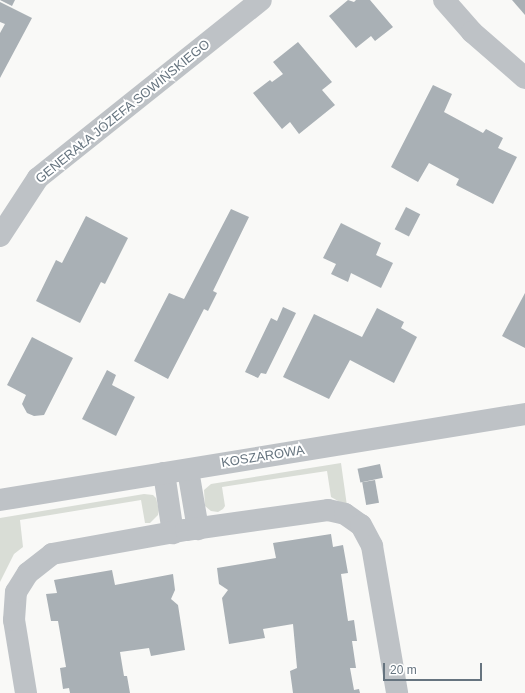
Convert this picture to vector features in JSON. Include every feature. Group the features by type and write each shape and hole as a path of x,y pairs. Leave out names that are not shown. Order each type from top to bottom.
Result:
{"street":[{"name":"GENERAŁA JÓZEFA SOWIŃSKIEGO","path":"0,236 38,178 260,0"},
{"path":"444,0 472,32 525,78"},
{"name":"KOSZAROWA","path":"0,500 525,414"},
{"path":"188,470 198,529"},
{"path":"164,473 173,533"},
{"path":"26,693 14,620 16,592 28,573 52,554 198,529 328,510 345,514 361,525 372,546 397,693"}],"shaded area":[{"path":"341,463 347,506 331,497 327,471 222,487 225,506 223,509 218,512 211,511 205,506 204,490 211,484"},
{"path":"144,494 153,495 156,498 159,510 158,515 150,523 145,523 141,500 20,520 23,547 14,554 0,582 0,518"}],"building":[{"path":"0,0 15,0 12,6"},
{"path":"348,0 354,2 356,0 370,0 393,27 375,41 371,36 356,48 329,16"},
{"path":"512,0 525,0 525,15"},
{"path":"0,2 32,18 0,78 0,33 5,24 0,22"},
{"path":"298,42 332,82 322,90 335,105 299,134 290,122 282,129 253,93 270,80 272,82 283,74 273,62"},
{"path":"433,85 452,94 444,112 483,133 486,129 503,138 498,148 517,157 493,204 456,185 459,179 429,163 418,182 391,167"},
{"path":"406,207 420,214 409,237 395,229"},
{"path":"231,209 249,217 213,291 217,293 208,311 204,309 168,379 134,361 169,293 184,299"},
{"path":"86,216 128,238 105,284 101,282 80,323 36,301 56,260 62,263"},
{"path":"341,223 381,243 376,255 393,263 381,288 351,273 348,282 331,274 336,264 323,258"},
{"path":"525,293 525,348 502,336"},
{"path":"283,307 296,313 266,374 261,373 258,378 245,372 271,318 277,321"},
{"path":"377,308 404,322 401,328 417,337 394,383 350,360 329,399 283,377 314,314 362,337"},
{"path":"32,337 73,358 44,415 34,416 27,413 22,404 26,395 7,385"},
{"path":"107,370 116,375 112,385 135,397 116,436 82,419"},
{"path":"380,464 383,478 360,482 358,469"},
{"path":"375,480 379,503 366,505 362,482"},
{"path":"331,534 333,547 343,545 348,573 341,574 348,621 354,620 357,641 352,641 356,668 350,668 354,690 359,689 360,693 293,693 290,671 297,668 293,624 263,629 265,638 229,644 222,598 228,590 219,584 217,568 276,558 273,543"},
{"path":"112,570 115,585 173,574 175,590 171,599 178,605 185,650 151,656 149,648 120,652 124,676 127,676 130,693 70,693 69,688 63,689 60,668 66,667 58,621 51,621 46,594 57,593 54,580"}]}
